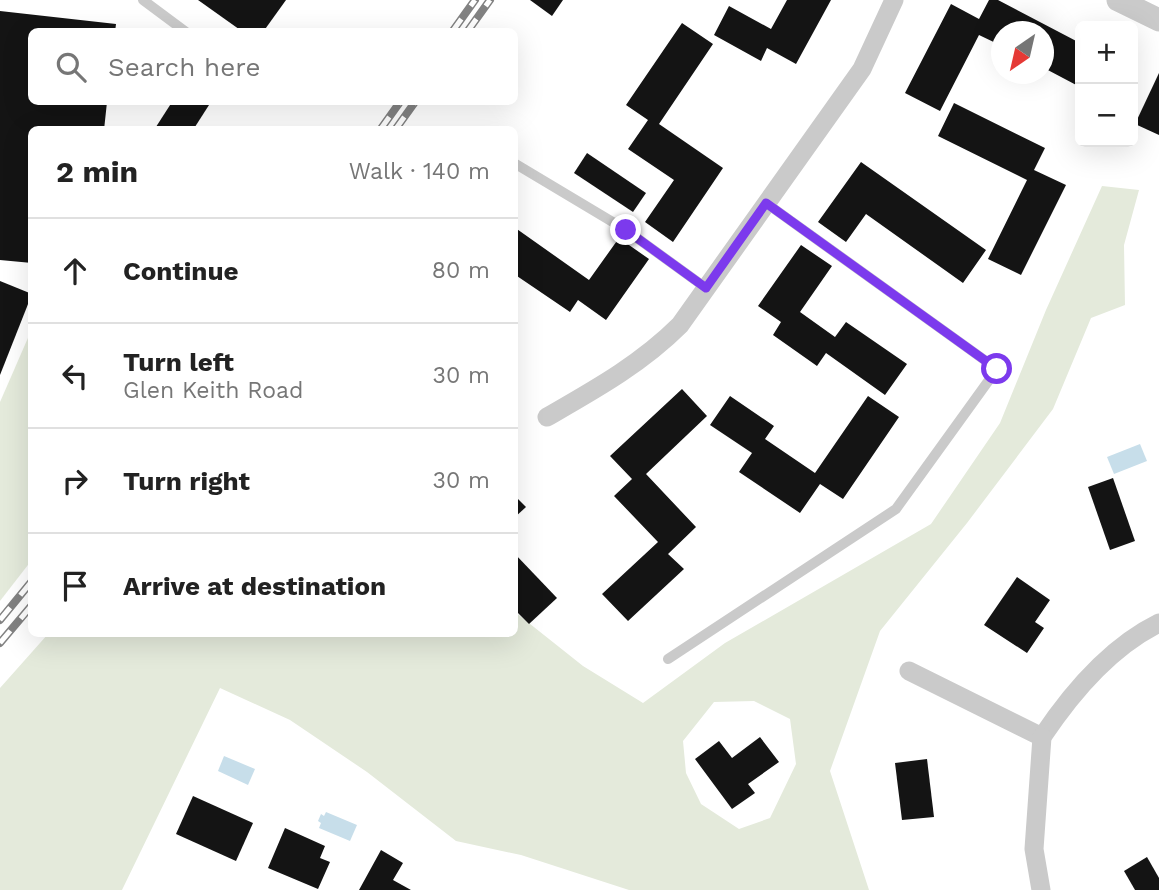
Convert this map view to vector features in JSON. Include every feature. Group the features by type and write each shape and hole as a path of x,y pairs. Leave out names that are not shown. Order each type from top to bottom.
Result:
{"street":[{"path":"547,417 624,372 659,346 680,325 862,69 894,0"},
{"path":"1118,0 1159,20"},
{"path":"1041,890 1034,849 1042,737 1098,667 1121,647 1159,623"},
{"path":"909,671 1042,737"}],"lane":[{"path":"143,0 181,28"},
{"path":"518,165 626,230 706,288"},
{"path":"668,659 896,509 997,369 766,203"}],"green space":[{"path":"1102,186 1139,190 1124,245 1125,305 1091,318 1053,409 967,523 880,631 830,771 869,890 629,890 521,855 456,841 367,772 290,720 220,688 122,890 0,890 0,688 45,637 518,637 518,614 583,666 643,703 725,643 931,524 1000,423 1046,310","holes":["754,701 790,719 796,764 770,818 739,829 701,804 686,773 683,741 714,702"]},
{"path":"28,338 28,565 0,601 0,402"}],"water":[{"path":"1140,444 1147,461 1114,474 1107,457"},
{"path":"224,756 255,769 248,785 218,771"},
{"path":"326,812 357,825 350,841 319,828 321,814 324,816"}],"building":[{"path":"198,0 286,0 266,28 237,28"},
{"path":"530,0 563,0 552,16"},
{"path":"787,0 831,0 796,64 767,48 761,61 714,35 729,6 771,29"},
{"path":"989,0 998,0 1038,21 991,21 991,41 979,35 940,111 905,93 951,4 979,19"},
{"path":"0,11 116,24 116,28 28,28 28,105 107,105 104,126 28,126 28,263 0,260"},
{"path":"682,23 713,44 659,124 723,168 673,242 645,222 674,180 628,149 648,120 626,105"},
{"path":"1054,29 1075,40 1075,84 1054,73"},
{"path":"1159,73 1159,135 1138,125 1138,118"},
{"path":"954,103 1045,148 1034,170 1066,185 1021,275 988,259 1027,180 938,136"},
{"path":"170,105 209,105 196,126 157,126"},
{"path":"587,153 646,193 633,212 574,173"},
{"path":"861,162 986,250 963,283 866,214 846,242 818,222"},
{"path":"518,230 589,280 619,238 649,259 606,320 578,300 570,312 518,277"},
{"path":"801,245 832,266 800,312 835,337 846,322 907,364 885,395 826,353 817,366 773,335 781,322 758,306"},
{"path":"0,281 28,292 28,304 0,375"},
{"path":"682,389 707,416 646,474 696,527 668,554 684,569 628,621 602,594 658,542 614,496 632,479 610,456"},
{"path":"730,396 774,426 765,439 815,473 868,396 899,417 843,499 820,484 800,513 739,472 752,453 710,425"},
{"path":"1113,478 1135,541 1110,550 1088,487"},
{"path":"518,499 526,507 518,514"},
{"path":"518,557 557,598 529,624 518,613"},
{"path":"1017,577 1050,600 1035,622 1044,628 1027,653 984,625"},
{"path":"760,737 779,762 748,784 755,793 732,809 695,759 719,741 732,758"},
{"path":"927,759 934,817 902,820 895,763"},
{"path":"193,796 253,823 236,861 176,834"},
{"path":"285,828 325,846 320,858 330,862 318,889 268,868"},
{"path":"381,850 403,863 393,880 411,890 359,890"},
{"path":"1147,857 1159,878 1159,890 1135,890 1124,871"}],"railway":[{"path":"455,28 475,0"},
{"path":"470,28 490,0"},
{"path":"383,126 398,105"},
{"path":"398,126 413,105"},
{"path":"0,620 28,586"},
{"path":"0,643 28,610"}],"route":[{"path":"626,230 706,288 766,203 997,369"}]}
